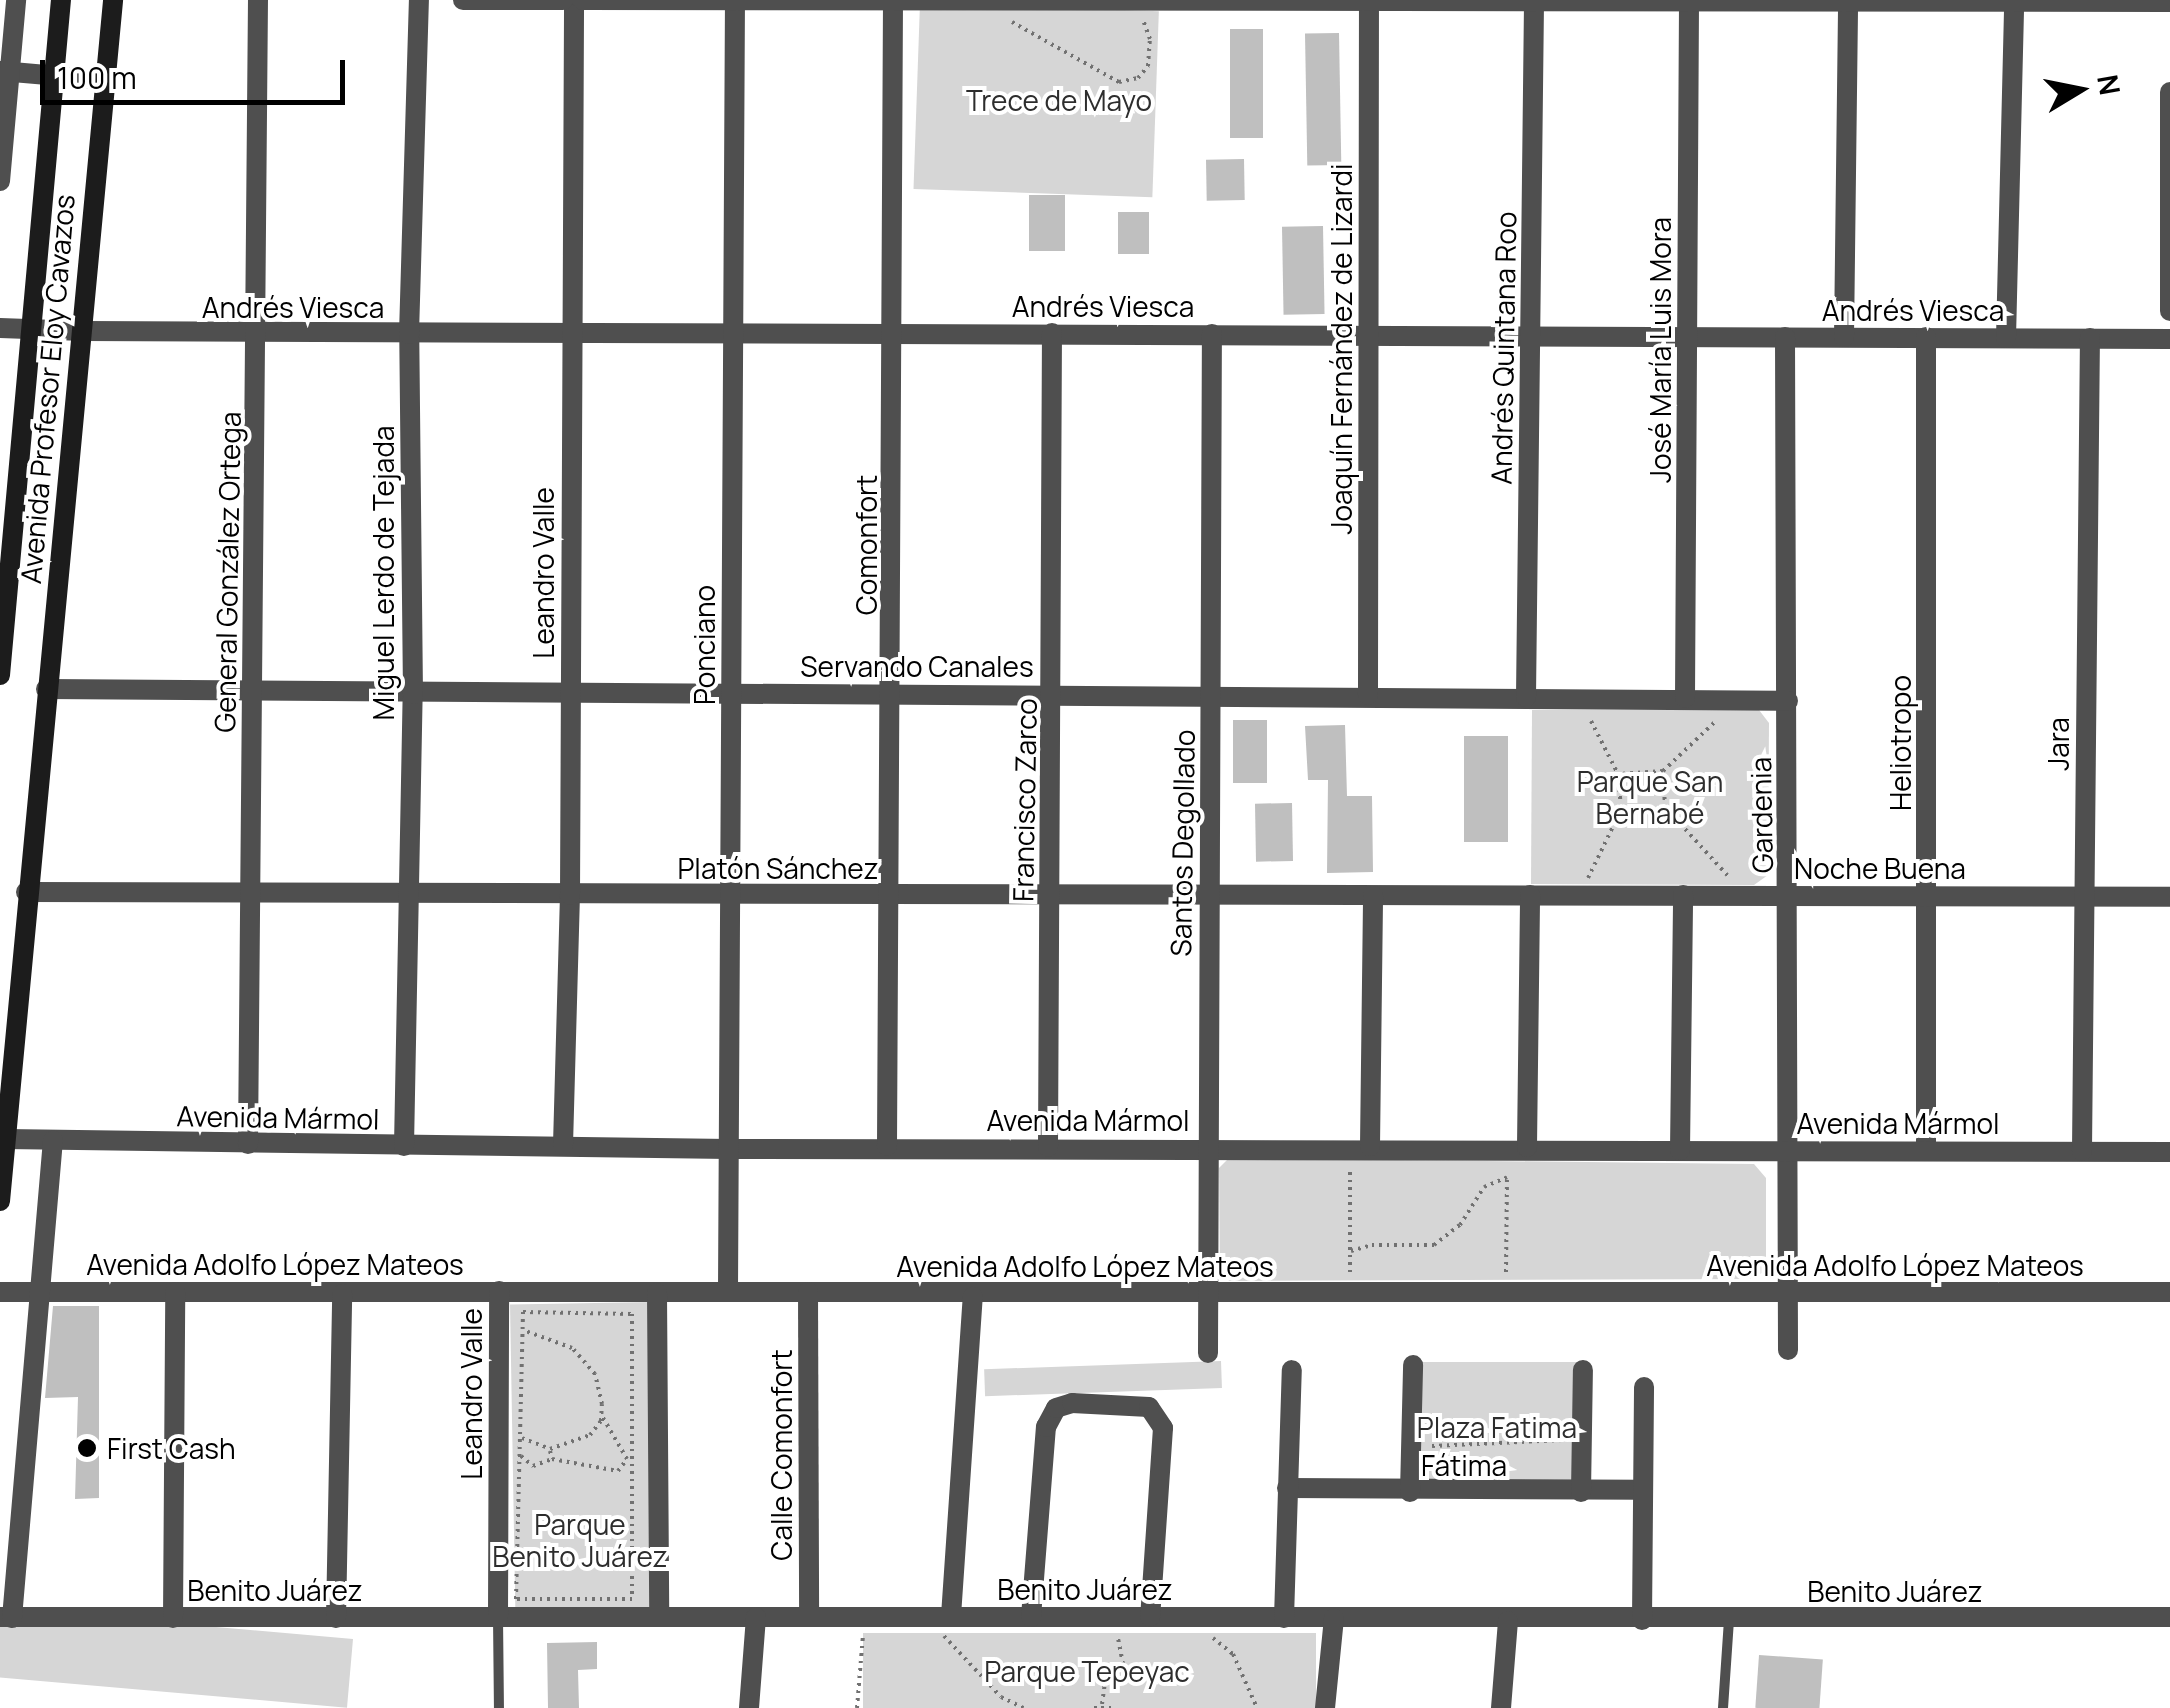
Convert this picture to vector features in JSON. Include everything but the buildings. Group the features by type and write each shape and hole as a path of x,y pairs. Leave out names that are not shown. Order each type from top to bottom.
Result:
{"main road":[{"name":"Avenida Profesor Eloy Cavazos","path":"0,675 36,330 61,0"},
{"name":"Avenida Profesor Eloy Cavazos","path":"0,1201 26,892 113,0"}],"street":[{"path":"0,182 5,71 16,0"},
{"name":"General González Ortega","path":"248,1144 258,0"},
{"name":"Miguel Lerdo de Tejada","path":"404,1146 412,694 409,334 419,0"},
{"path":"462,0 563,0"},
{"name":"Leandro Valle","path":"563,1146 570,895 574,0"},
{"path":"582,0 2170,2"},
{"name":"Ponciano","path":"728,1290 734,1"},
{"name":"Andrés Quintana Roo","path":"1526,697 1534,1"},
{"path":"1844,337 1848,2"},
{"path":"2006,338 2014,2"},
{"name":"Comonfort","path":"887,1146 894,695 893,3"},
{"name":"Joaquín Fernández de Lizardi","path":"1368,696 1369,3"},
{"name":"José María Luis Mora","path":"1686,698 1689,3"},
{"path":"5,71 103,80"},
{"path":"2170,92 2170,311"},
{"name":"Andrés Viesca","path":"0,328 256,334 732,332 2170,339"},
{"name":"Francisco Zarco","path":"1048,1147 1052,334"},
{"name":"Santos Degollado","path":"1208,1353 1205,1148 1212,334"},
{"name":"Gardenia","path":"1785,336 1790,896 1785,1151 1788,1350"},
{"name":"Heliotropo","path":"1926,337 1926,1148"},
{"name":"Jara","path":"2082,1151 2090,338"},
{"name":"Servando Canales","path":"46,689 412,694 1211,694 1788,701"},
{"name":"Platón Sánchez","path":"26,892 1530,895"},
{"path":"1517,1147 1530,895"},
{"name":"Noche Buena","path":"1530,895 2170,897"},
{"path":"1360,1146 1373,896"},
{"path":"1680,1150 1683,896"},
{"name":"Avenida Mármol","path":"6,1140 729,1149 1360,1146 2170,1152"},
{"path":"6,1617 53,1141"},
{"name":"Avenida Adolfo López Mateos","path":"0,1292 728,1290 973,1297 1506,1291 2170,1292"},
{"name":"Leandro Valle","path":"498,1618 499,1291"},
{"path":"172,1618 176,1292"},
{"name":"Calle Comonfort","path":"808,1292 808,1617"},
{"path":"656,1293 659,1617"},
{"path":"336,1618 342,1294"},
{"path":"946,1624 973,1297"},
{"path":"1410,1492 1412,1366"},
{"path":"1284,1618 1292,1370"},
{"path":"1580,1492 1582,1370"},
{"path":"1642,1620 1644,1387"},
{"path":"1031,1617 1046,1427 1056,1408 1072,1403 1149,1406 1166,1440 1150,1616"},
{"name":"Fátima","path":"1287,1488 1410,1492 1641,1490"},
{"name":"Benito Juárez","path":"6,1617 808,1617 946,1624 1031,1617 1150,1616 1508,1621 2170,1617"},
{"path":"748,1708 756,1617"},
{"path":"1325,1708 1334,1618"},
{"path":"1501,1708 1508,1621"}],"lane":[{"path":"498,1618 499,1708"},
{"path":"1723,1708 1730,1619"}],"path":[{"path":"983,3 1054,50 1120,82 1138,78 1151,54 1147,29 1132,3"},
{"path":"1579,698 1618,774 1621,810 1580,894"},
{"path":"1618,774 1662,772 1739,700"},
{"path":"1662,772 1666,807 1746,896"},
{"path":"1621,810 1666,807"},
{"path":"1348,1292 1360,1146"},
{"path":"1506,1291 1506,1178 1517,1147"},
{"path":"1351,1252 1372,1244 1434,1245 1460,1225 1484,1187 1506,1178"},
{"path":"522,1312 632,1314 632,1599 516,1599 523,1330 522,1312"},
{"path":"520,1454 532,1466 552,1460 618,1470 627,1459 602,1416 594,1374 572,1348 523,1330"},
{"path":"520,1438 550,1449 590,1435 602,1416"},
{"path":"1410,1448 1503,1438 1582,1440"},
{"path":"550,1449 552,1460"},
{"path":"946,1624 1001,1697 1024,1708"},
{"path":"1102,1704 1105,1682 1123,1664 1117,1634"},
{"path":"1208,1634 1234,1654 1258,1708"},
{"path":"1094,1708 1102,1704 1116,1708"}],"green space":[{"name":"Trece de Mayo","path":"920,3 1159,11 1152,197 914,189"},
{"name":"Parque San Bernabé","path":"1532,710 1759,710 1769,723 1768,875 1754,885 1531,884"},
{"path":"1229,1158 1754,1164 1766,1178 1766,1270 1753,1279 1229,1281 1220,1269 1219,1168"},
{"name":"Parque Benito Juárez","path":"653,1302 658,1617 516,1619 510,1304"},
{"path":"1221,1361 1222,1388 985,1396 984,1369"},
{"name":"Plaza Fatima","path":"1418,1362 1577,1362 1577,1491 1418,1491"},
{"path":"1,1608 353,1639 347,1708 0,1677"},
{"name":"Parque Tepeyac","path":"863,1633 1316,1633 1316,1708 863,1708"}],"place":[{"name":"First Cash","path":"87,1448"}]}
